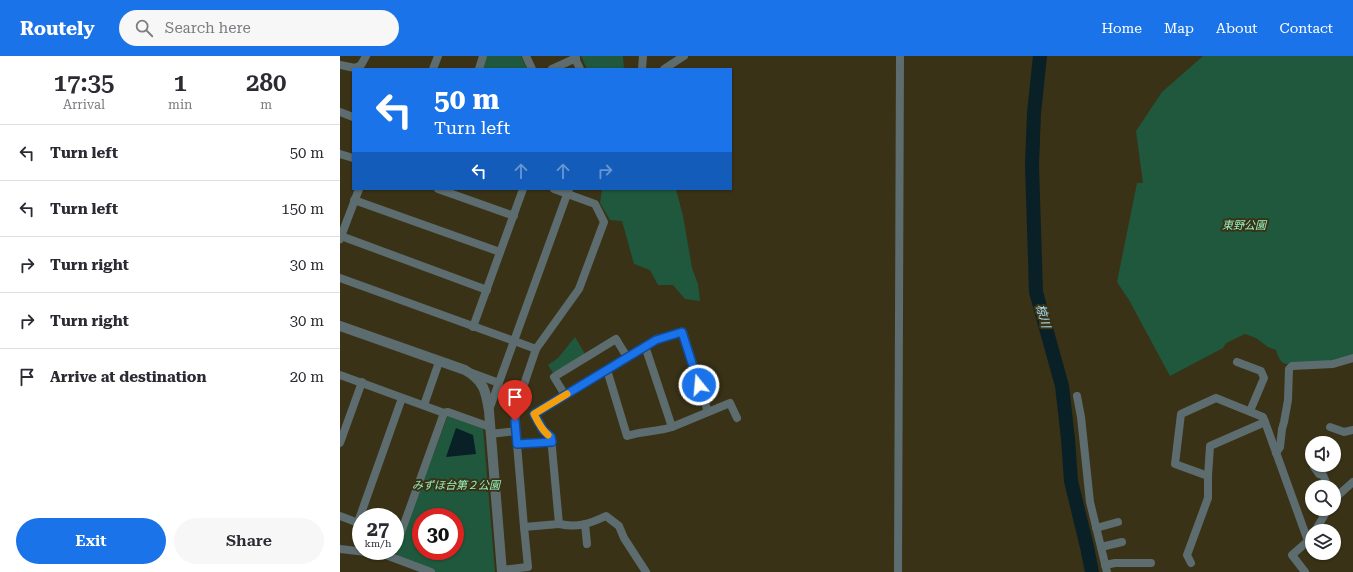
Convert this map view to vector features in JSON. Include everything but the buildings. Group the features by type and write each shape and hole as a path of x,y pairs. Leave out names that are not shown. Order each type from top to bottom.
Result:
{"street":[{"path":"340,65 355,68 361,65 366,56"},
{"path":"433,68 438,56"},
{"path":"479,68 484,56"},
{"path":"526,56 532,68"},
{"path":"642,68 643,56"},
{"path":"666,68 684,56"},
{"path":"898,572 900,56"},
{"path":"554,68 575,57 580,68"},
{"path":"340,112 352,117"},
{"path":"340,154 352,158"},
{"path":"359,190 341,237 487,290"},
{"path":"441,190 514,216"},
{"path":"473,326 523,190"},
{"path":"465,370 475,376 484,388 489,411 502,571 528,570 515,411 536,349 579,289 604,222 595,204 568,191 489,411"},
{"path":"354,200 500,252"},
{"path":"340,278 536,349"},
{"path":"340,326 499,383"},
{"path":"559,524 551,437 543,430 534,414 645,346 656,340 682,332 708,412"},
{"path":"565,395 554,377 557,374 616,339 627,357"},
{"path":"645,346 672,427"},
{"path":"1276,453 1280,447 1288,400 1289,369 1292,366 1333,364 1353,358"},
{"path":"424,405 439,362"},
{"path":"1237,362 1261,371 1264,378 1250,411"},
{"path":"607,370 627,436 635,433 666,429 730,403 737,418"},
{"path":"340,375 444,413 448,412 490,430 516,431"},
{"path":"340,443 362,382"},
{"path":"1077,396 1082,423 1088,493 1106,569 1114,563 1151,563"},
{"path":"364,508 402,398"},
{"path":"1208,476 1175,464 1181,414 1216,398 1263,417 1305,526"},
{"path":"404,524 444,413"},
{"path":"1191,564 1187,555 1208,498 1210,446 1264,422"},
{"path":"1330,427 1344,432 1353,430"},
{"path":"517,444 552,442"},
{"path":"1318,472 1323,475 1325,480"},
{"path":"1341,493 1353,482"},
{"path":"340,516 352,520"},
{"path":"524,527 559,524 570,526 585,524 591,523 606,516 619,526 624,538 646,572"},
{"path":"1096,528 1118,522"},
{"path":"585,524 587,544"},
{"path":"1101,547 1122,542"},
{"path":"1305,543 1292,555 1305,572"},
{"path":"340,550 383,554 431,572"}],"green space":[{"path":"487,56 521,56 527,68 482,68"},
{"path":"581,56 623,56 624,68 587,68"},
{"name":"東野公園","path":"1203,56 1353,56 1353,361 1286,364 1280,360 1276,350 1268,347 1256,338 1245,334 1226,343 1223,348 1170,376 1129,300 1117,282 1137,183 1143,183 1136,131 1162,92"},
{"path":"602,190 676,190 683,216 692,268 698,284 700,301 685,299 673,285 658,285 650,270 634,264 622,221 610,220 600,203"},
{"path":"575,337 585,354 553,373 548,365 558,358"},
{"name":"みずほ台第２公園","path":"448,415 483,428 495,572 436,572 403,560 404,533 412,511 412,560 464,560 464,508 413,508"}],"water":[{"path":"456,428 473,435 476,454 446,457"}],"waterway":[{"name":"椋川","path":"1040,56 1034,113 1032,165 1036,292 1062,386 1071,481 1092,572"}],"slow traffic":[{"path":"548,435 543,430 534,414 567,394"}],"route":[{"path":"515,421 517,444 552,442 551,437 543,430 534,414 645,346 656,340 682,332 699,385"}]}
